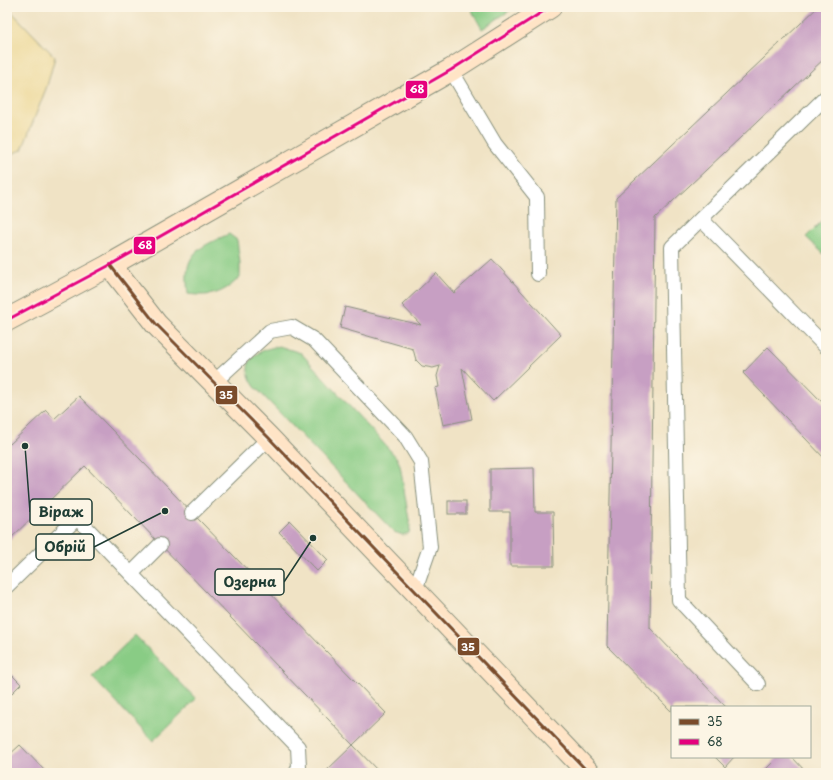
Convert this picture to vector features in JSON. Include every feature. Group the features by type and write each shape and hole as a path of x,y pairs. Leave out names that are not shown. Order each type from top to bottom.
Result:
{"main road":[{"path":"7,320 110,265 451,70 550,7"},
{"path":"110,265 156,324 269,438 589,773"}],"lane":[{"path":"451,70 496,144 537,197 538,274"},
{"path":"758,684 679,600 672,246 826,97"},
{"path":"701,219 826,346"},
{"path":"213,383 270,331 292,328 314,340 405,436 421,462 430,547 415,590"},
{"path":"192,513 269,438"},
{"path":"7,586 77,518 298,748 299,767 296,773"},
{"path":"131,574 160,545"}],"green space":[{"path":"470,7 515,7 482,29"},
{"path":"826,217 826,256 806,237"},
{"path":"229,234 237,240 240,277 222,291 216,293 203,295 188,294 188,270 190,261 194,255 208,244"},
{"path":"279,346 301,353 397,458 400,465 410,526 409,533 403,535 394,532 255,387 248,371 251,359 262,351"},
{"path":"135,635 196,699 153,741 92,677"}],"sand":[{"path":"7,7 55,57 47,86 22,150 7,155"}],"building":[{"path":"818,7 826,7 826,57 655,218 650,628 725,706 671,706 671,711 607,646 616,198"},
{"path":"492,259 561,335 493,401 462,368 472,419 443,425 435,388 439,387 437,376 440,366 433,368 422,366 416,360 413,349 340,328 345,307 421,325 402,305 436,273 454,293"},
{"path":"768,347 826,406 826,460 743,373"},
{"path":"79,396 386,713 353,745 85,466 7,542 7,441 10,444 46,410 54,419"},
{"path":"534,468 535,512 553,512 554,566 510,566 510,512 490,512 490,469"},
{"path":"448,501 466,501 466,514 448,514"},
{"path":"290,521 328,560 317,571 279,532"},
{"path":"11,674 21,684 11,694 7,690 7,678"},
{"path":"20,745 47,773 7,773 7,757"},
{"path":"353,745 380,773 324,773"},
{"path":"716,758 733,758 725,767"},
{"path":"777,758 793,758 807,773 762,773"}],"transit line":[{"name":"68","path":"7,320 110,265 451,70 550,7"},
{"name":"35","path":"110,265 156,324 269,438 589,773"}],"place":[{"name":"Віраж","path":"25,446"},
{"name":"Обрiй","path":"165,511"},
{"name":"Озерна","path":"313,538"}]}
